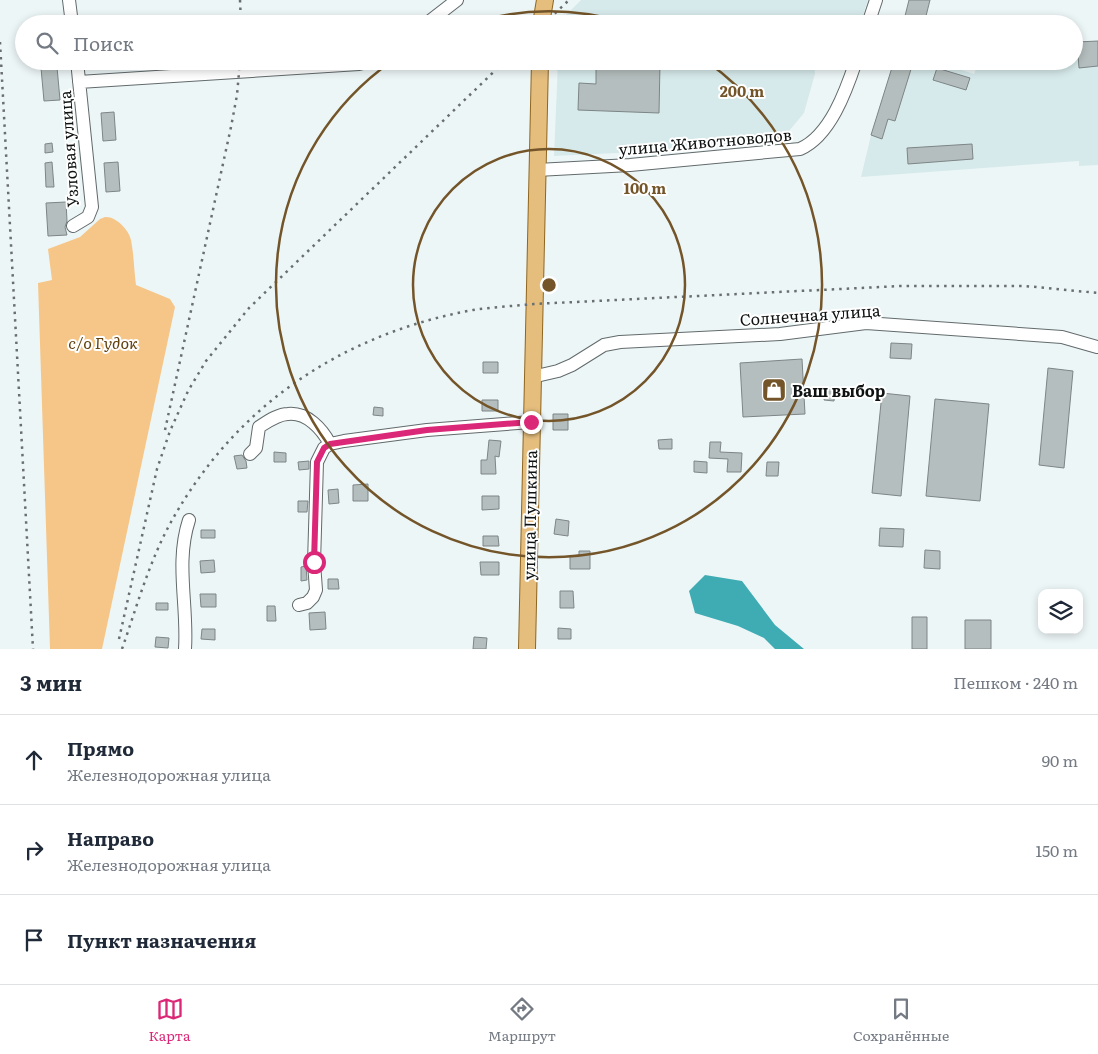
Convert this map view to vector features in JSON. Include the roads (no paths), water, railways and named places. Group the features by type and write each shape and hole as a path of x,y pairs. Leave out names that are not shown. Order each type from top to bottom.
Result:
{"main road":[{"path":"542,15 544,0"},
{"name":"улица Пушкина","path":"527,649 540,70"}],"street":[{"path":"68,0 70,15"},
{"path":"438,15 457,0"},
{"path":"871,15 876,0"},
{"name":"Узловая улица","path":"73,226 88,217 92,207 78,70"},
{"path":"79,82 266,70"},
{"name":"улица Животноводов","path":"537,170 630,165 800,149 810,143 832,117 853,70"},
{"name":"Солнечная улица","path":"532,377 572,365 604,345 620,342 780,334 866,323 1062,337 1097,348"},
{"path":"250,454 256,448 259,426 287,414 298,414 319,427 330,444"},
{"path":"298,605 307,603 313,597 316,590 314,562 317,462 324,448 330,444 427,430 531,422"},
{"path":"185,649 181,561 185,532 189,520"}],"water":[{"path":"705,575 742,581 775,625 804,649 775,649 764,638 738,626 695,613 689,591"}],"railway":[{"path":"240,0 241,15"},
{"path":"553,15 569,0"},
{"path":"0,42 33,649"},
{"path":"165,430 231,127 239,70"},
{"path":"119,639 157,469 170,431 188,391 206,361 249,308 496,70"},
{"path":"122,649 144,584 163,537 197,480 227,443 261,410 297,381 337,357 380,337 425,321 473,310 534,304 901,286 1025,286 1098,293"}],"place":[{"name":"Ваш выбор","path":"774,390"}],"park label":[{"name":"с/о Гудок","path":"103,342"}]}
